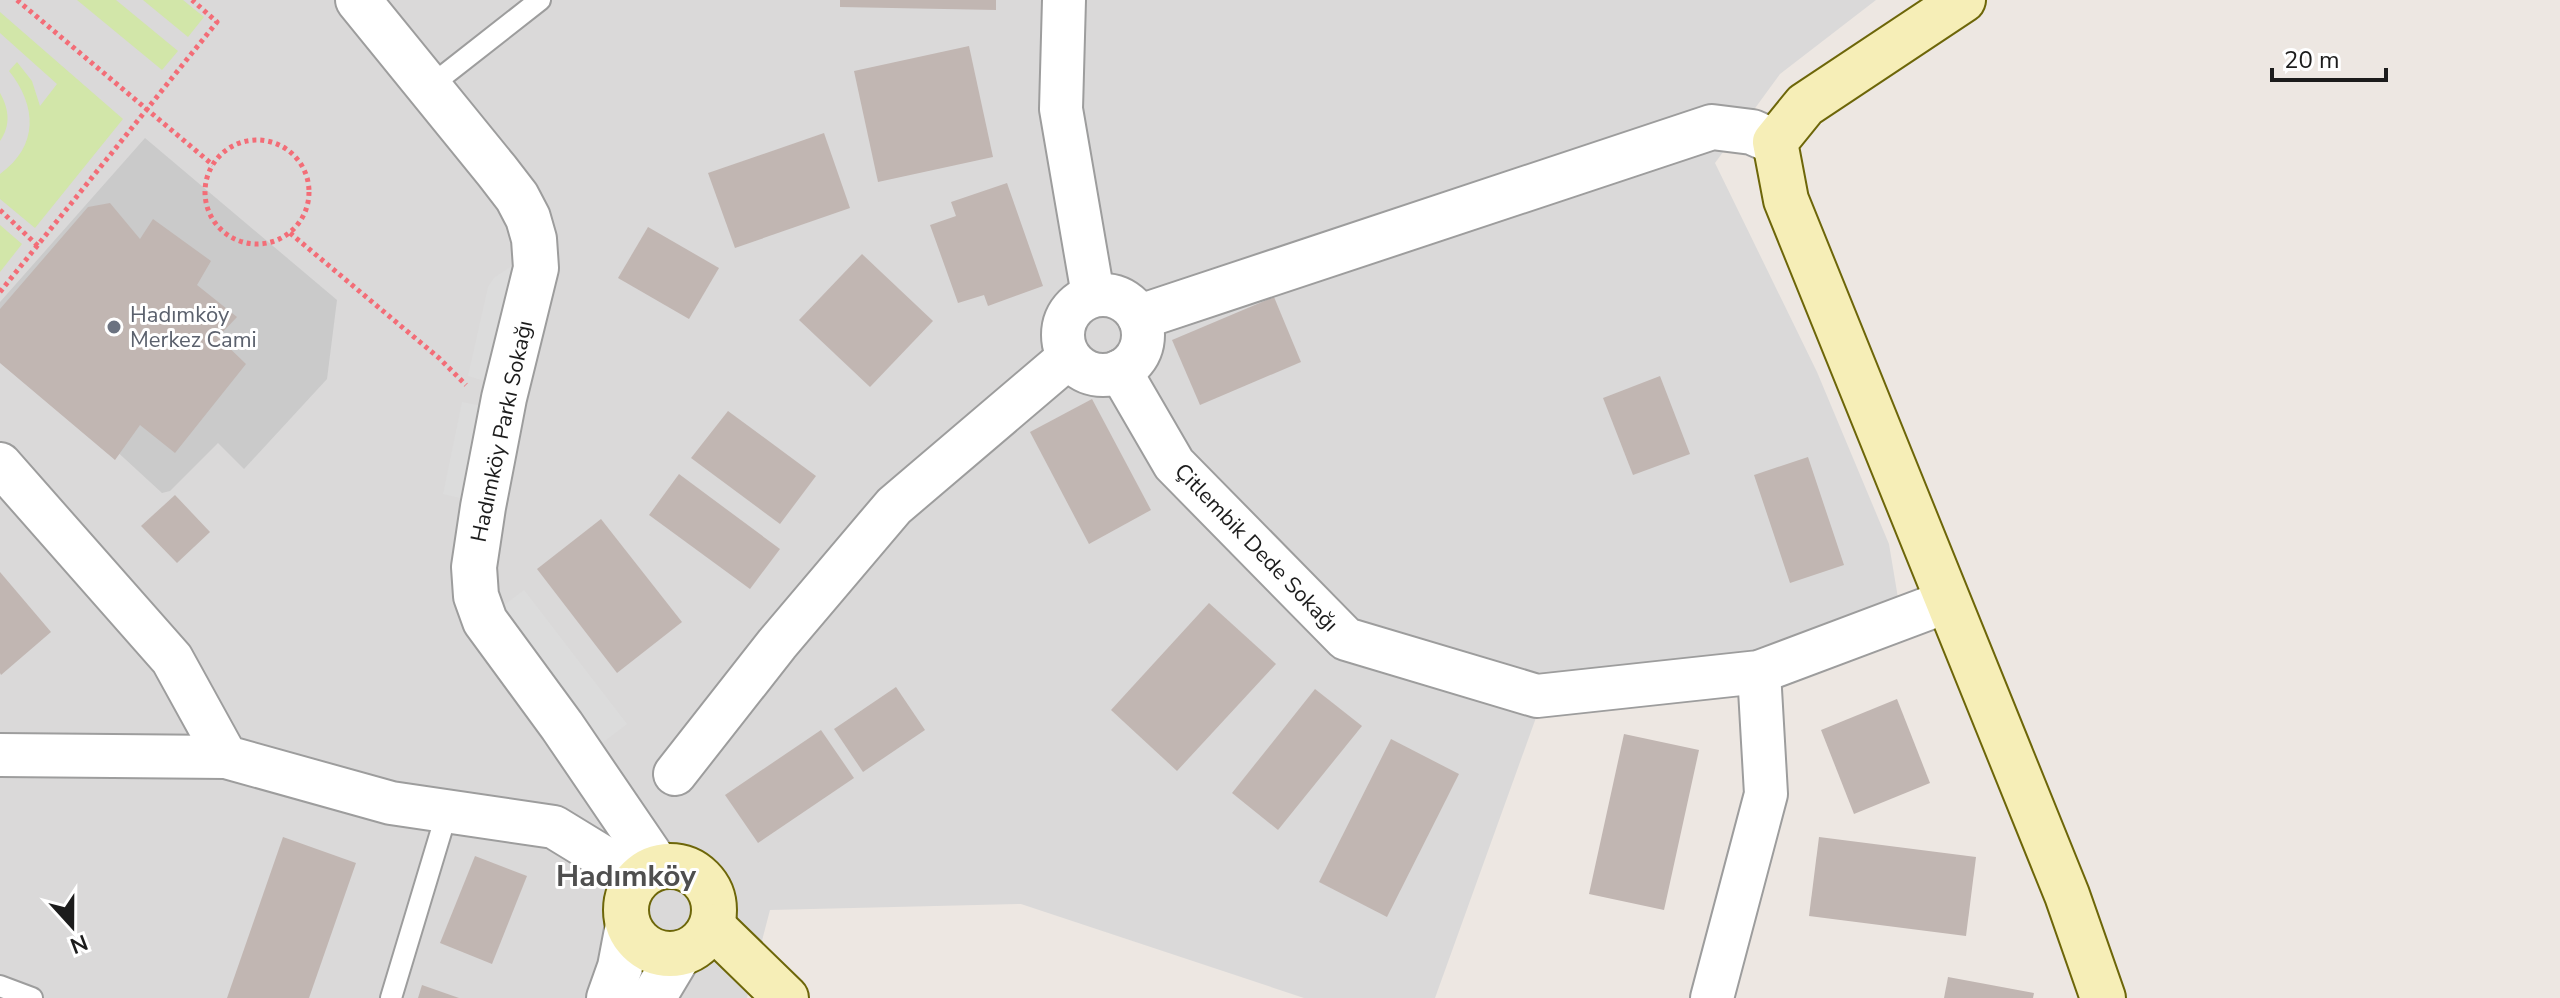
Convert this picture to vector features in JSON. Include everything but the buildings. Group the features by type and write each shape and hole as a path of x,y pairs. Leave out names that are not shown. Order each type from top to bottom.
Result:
{"main road":[{"path":"1963,0 1805,105 1775,142 1786,200 2067,895 2103,998"},
{"path":"672,865 686,868 708,885 715,913 696,940 655,952 644,946 628,925 628,897 648,873 672,865"},
{"path":"696,940 786,998"}],"street":[{"name":"Hadımköy Parkı Sokağı","path":"358,0 517,197 528,218 534,239 536,268 504,398 474,567 476,596 485,621 562,726 648,873"},
{"path":"1064,0 1061,109 1093,295"},
{"path":"1140,317 1712,127 1752,132 1775,142"},
{"path":"1093,295 1112,295 1128,303 1140,317 1144,333 1141,349 1133,362 1120,371 1102,375 1083,370 1069,357 1063,339 1066,320 1076,304 1093,295"},
{"path":"675,774 777,644 894,506 1069,357"},
{"name":"Çitlembik Dede Sokağı","path":"1120,371 1174,464 1346,639 1537,696 1759,672 1948,601"},
{"path":"0,464 172,659 226,757"},
{"path":"1712,998 1766,794 1759,672"},
{"path":"0,755 226,757 391,803 554,827 648,873"},
{"path":"609,998 620,967 628,925"},
{"path":"653,998 696,940"}],"lane":[{"path":"429,87 540,0"},
{"path":"391,998 447,812"},
{"path":"0,986 32,998"}],"path":[{"path":"17,0 213,165"},
{"path":"0,292 217,22 192,0"},
{"path":"264,140 281,146 294,156 304,170 309,195 302,220 290,233 275,242 258,245 241,243 226,235 214,223 206,207 204,190 213,165 230,147 246,141 264,140"},
{"path":"0,210 38,246"},
{"path":"290,233 439,358 468,388 504,398"}],"shaded area":[{"path":"0,0 1876,0 1780,74 1715,163 1817,372 1889,544 1901,616 1752,674 1542,701 1435,998 1304,998 1021,904 770,910 747,998 0,998"},
{"path":"145,138 337,300 327,379 244,469 218,443 170,491 162,493 0,344 0,302"},
{"path":"519,261 498,385 468,376 488,287 494,278"},
{"path":"462,402 492,408 473,501 443,494"},
{"path":"524,590 627,724 602,743 499,609"}],"green space":[{"path":"77,0 116,0 178,51 162,70"},
{"path":"143,0 183,0 204,17 188,37"},
{"path":"0,12 123,119 35,228 0,199 0,174 22,151 30,125 25,98 9,71 17,62 32,81 40,106 57,84 0,33"},
{"path":"0,93 8,117 0,141"},
{"path":"0,225 22,244 0,272"}],"place":[{"name":"Hadımköy Merkez Cami","path":"114,327"}],"district":[{"name":"Hadımköy","path":"626,876"}]}
